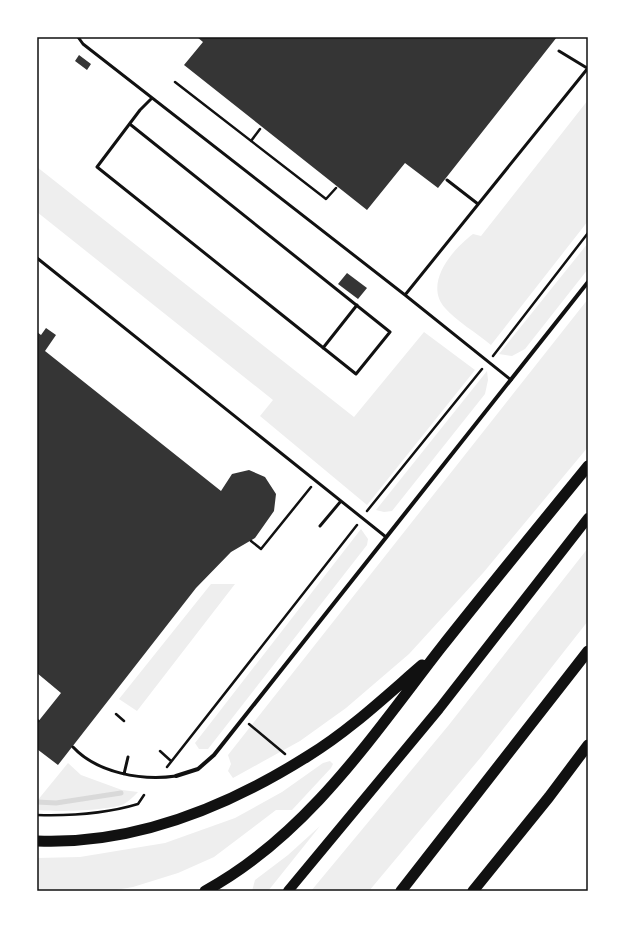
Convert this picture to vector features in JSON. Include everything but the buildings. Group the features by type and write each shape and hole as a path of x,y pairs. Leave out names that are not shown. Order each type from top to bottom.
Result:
{"highway":[{"path":"205,891 229,878 266,851 307,814 354,761 441,648 588,466"},
{"path":"37,841 61,842 109,837 156,827 200,812 242,793 309,756 367,712 441,648"},
{"path":"400,891 588,651"},
{"path":"473,891 549,797 588,744"}],"main road":[{"path":"288,891 439,708 588,518"}],"street":[{"path":"176,776 193,771 207,763 588,282"}],"lane":[{"path":"78,37 83,44 405,295 511,380"},
{"path":"405,295 588,68 558,51"},
{"path":"131,125 390,332 356,374 97,167 131,125 140,110 152,98"},
{"path":"447,180 478,204"},
{"path":"37,258 386,537"},
{"path":"323,348 357,305"},
{"path":"320,526 341,501"},
{"path":"73,747 92,762 124,774 144,777 176,776"},
{"path":"124,774 128,757"}],"path":[{"path":"175,82 326,199 336,188"},
{"path":"251,141 260,129"},
{"path":"167,767 362,518 488,362 588,233"},
{"path":"251,541 261,549 315,483"},
{"path":"116,714 124,721"},
{"path":"242,718 288,756 282,760"},
{"path":"160,751 171,761"},
{"path":"37,815 57,816 119,810 138,804 144,795"}],"shaded area":[{"path":"588,100 588,221 491,345 449,313 445,308 439,298 437,288 443,267 465,240 473,234 481,236"},
{"path":"37,167 354,417 424,332 475,370 367,505 260,416 273,400 37,212"},
{"path":"588,243 588,269 525,349 512,356 499,354"},
{"path":"588,299 588,447 483,573 409,654 346,708 300,741 233,778 228,771 231,764 228,755"},
{"path":"487,371 488,380 485,394 392,511 384,512 376,510"},
{"path":"361,529 368,539 367,545 208,749 199,749 195,743"},
{"path":"588,548 588,621 481,757 369,891 311,891 448,726"},
{"path":"211,584 235,584 137,711 119,699"},
{"path":"330,761 333,764 331,768 292,810 276,810 214,857 178,873 133,887 110,891 37,891 37,858 80,857 165,843 235,818 282,792 323,763"},
{"path":"68,763 81,775 122,790 138,792 124,804 106,808 68,811 37,810 37,801"},
{"path":"320,826 268,891 252,891 255,880 288,855"}],"waterway":[{"path":"37,802 56,803 121,793"}]}
